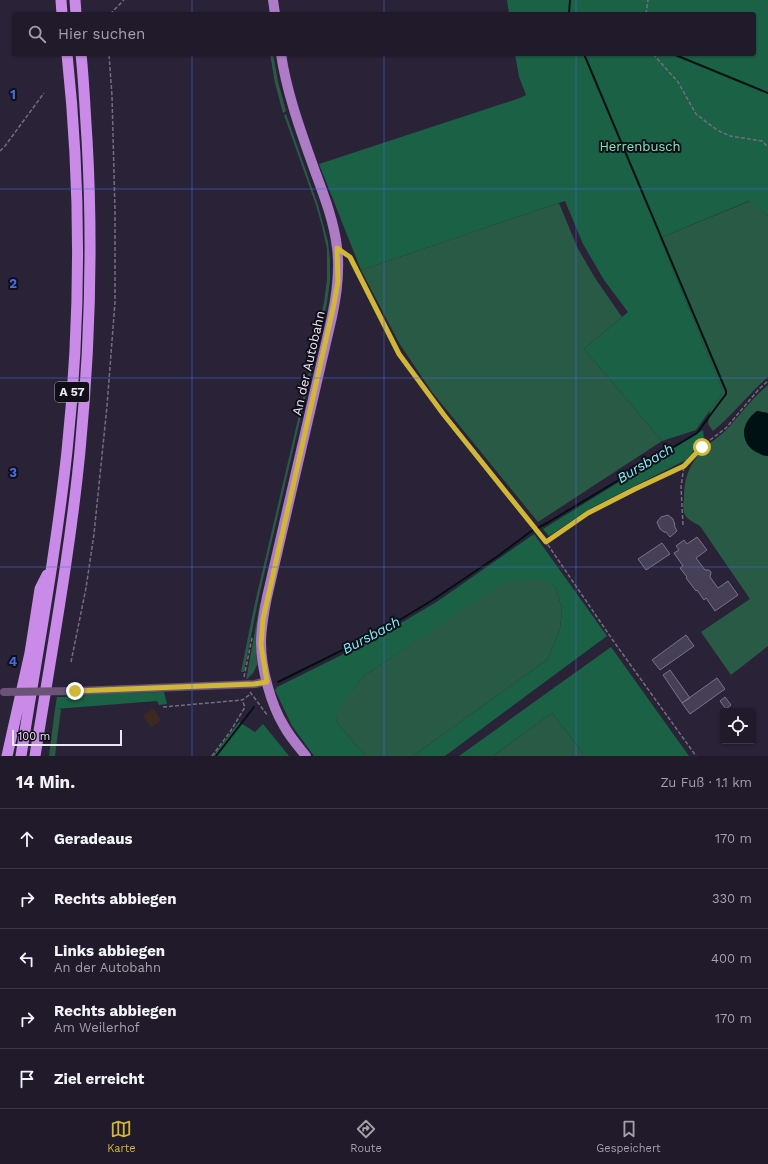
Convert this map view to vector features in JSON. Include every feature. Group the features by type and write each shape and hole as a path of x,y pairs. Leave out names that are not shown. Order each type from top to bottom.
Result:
{"highway":[{"path":"61,0 62,12"},
{"path":"75,0 76,12"},
{"name":"A 57","path":"21,756 57,528 67,451 73,374 76,324 77,213 72,106 67,56"},
{"name":"A 57","path":"35,756 70,530 80,452 86,376 89,318 90,214 81,56"},
{"path":"7,756 30,653 40,589 51,570"}],"main road":[{"path":"273,0 275,12"},
{"name":"An der Autobahn","path":"281,56 289,95 326,202 337,248 338,281 333,310 263,619 261,645 267,682 274,704 283,724 306,756"}],"street":[{"path":"2,692 75,691 254,684 267,682"}],"path":[{"path":"112,12 124,0"},
{"path":"646,12 648,0"},
{"path":"71,662 86,588 94,534 107,406 115,302 115,211 112,96 109,56"},
{"path":"655,56 678,82 696,114 706,122 717,130 730,136 762,141 768,146"},
{"path":"0,151 44,92"},
{"path":"337,248 350,257 399,354 444,415 546,542 612,639 696,756"},
{"path":"546,542 588,513 684,466 710,440 726,428 768,381"},
{"path":"683,525 681,487 684,466"},
{"path":"244,678 253,634"},
{"path":"163,707 242,700 251,694"},
{"path":"212,756 230,732 245,707 242,700"}],"shaded area":[{"path":"757,411 768,413 768,456 759,454 752,449 744,438 746,424 750,417"},
{"path":"154,709 161,721 150,727 143,715"}],"green space":[{"name":"Herrenbusch","path":"507,0 768,0 768,216 749,201 660,238 723,392 696,430 662,441 584,349 628,312 604,280 583,244 565,201 361,270 319,164 526,95 519,77 515,56 756,56 756,12 509,12"},
{"path":"270,56 273,56 278,82 286,111 283,113 275,83"},
{"path":"291,113 323,203 333,241 334,281 324,335 333,271 331,242 328,225 290,114"},
{"path":"286,114 318,205 328,242 330,281 320,335 317,335 327,280 327,249 316,205 284,115"},
{"path":"750,201 768,216 768,377 713,431 708,424 710,410 723,392 660,238"},
{"path":"559,203 577,247 595,278 622,317 584,349 662,441 538,522 432,392 399,343 361,270"},
{"path":"317,338 319,339 259,596 244,672 241,672 254,607"},
{"path":"768,385 768,413 757,411 751,417 744,430 761,455 768,456 768,646 731,675 701,632 750,599 700,526 686,517 683,505 685,486 690,467 698,456 709,444 726,430 751,401"},
{"path":"703,430 704,439 686,460 591,508 549,536 543,529"},
{"path":"534,534 607,636 445,756 413,756 548,659 560,629 562,610 556,587 537,578 501,584 364,676 339,708 336,721 365,756 314,756 292,726 275,690 277,687 374,639 438,601"},
{"path":"537,577 556,587 562,610 560,629 548,659 413,756 365,756 336,721 338,708 364,676 501,583"},
{"path":"260,603 262,604 256,645 257,665 253,673 246,680"},
{"path":"611,647 689,756 583,756 583,753 552,713 493,756 459,756"},
{"path":"164,692 167,704 159,705 157,701 55,709 57,697 66,697 67,694"},
{"path":"55,709 61,709 55,756 49,756"},
{"path":"552,713 583,753 583,756 493,756"},
{"path":"239,722 255,732 263,724 289,756 213,756"}],"building":[{"path":"668,515 673,519 677,531 670,537 666,532 660,529 657,522 661,517"},
{"path":"697,537 707,550 696,558 705,570 709,570 711,572 710,577 718,588 728,581 738,595 715,611 706,598 704,600 686,578 687,577 680,568 683,566 674,553 679,550 676,546 684,540 687,544"},
{"path":"662,543 670,554 646,570 638,559"},
{"path":"686,635 694,646 660,670 652,660"},
{"path":"670,670 690,698 682,703 663,675"},
{"path":"717,678 725,689 690,714 682,703"},
{"path":"725,697 731,705 725,708 720,701"}],"waterway":[{"name":"Bursbach","path":"569,12 570,0"},
{"name":"Bursbach","path":"278,682 383,630 431,601 498,556 530,532 697,433 726,394 585,56"},
{"path":"678,56 768,93"},
{"path":"216,756 254,707"}],"route":[{"path":"75,691 254,684 267,682 261,645 263,619 272,574 332,317 338,281 337,248 350,257 399,354 444,415 546,542 588,513 684,466 702,447"}]}
